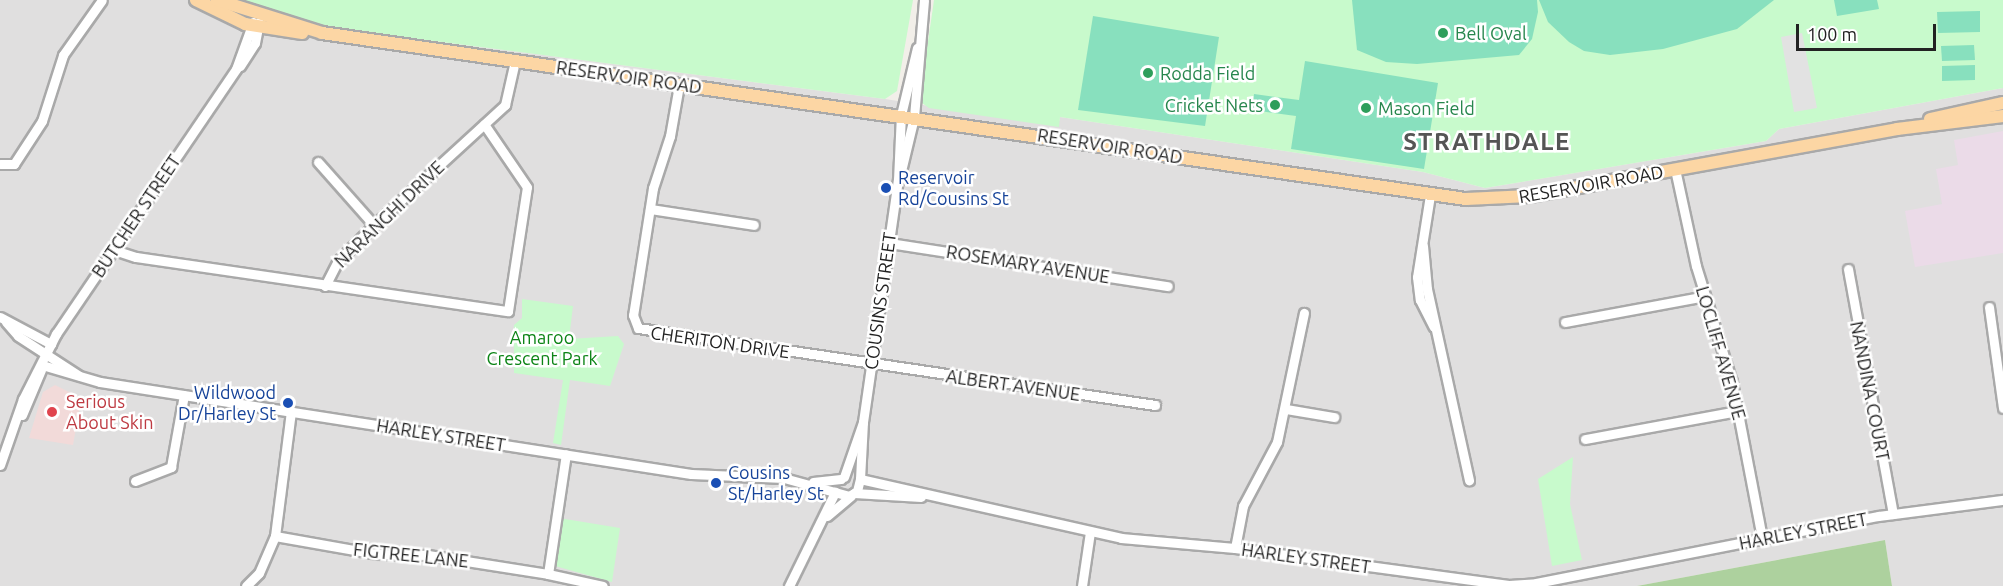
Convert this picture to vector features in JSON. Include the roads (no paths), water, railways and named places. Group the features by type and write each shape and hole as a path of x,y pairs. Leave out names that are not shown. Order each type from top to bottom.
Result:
{"main road":[{"name":"RESERVOIR ROAD","path":"196,0 256,23 907,116 1430,195 1510,198 1897,129 2003,116"},
{"name":"RESERVOIR ROAD","path":"217,0 256,23"},
{"name":"RESERVOIR ROAD","path":"1897,129 2003,103"}],"street":[{"path":"0,164 14,164 42,121 63,55 102,0"},
{"name":"COUSINS STREET","path":"853,494 860,479 863,422 924,0"},
{"name":"BUTCHER STREET","path":"0,465 19,419 39,384 42,365 51,345 236,69 251,53 256,23"},
{"name":"NARANGHI DRIVE","path":"114,249 136,257 324,286 337,262 507,102 515,61"},
{"name":"CHERITON DRIVE","path":"678,85 650,209 633,315 638,328 871,364"},
{"path":"324,286 509,310 527,187 484,124"},
{"path":"318,162 374,225"},
{"name":"LOCLIFF AVENUE","path":"1675,169 1705,296 1738,411 1762,538"},
{"path":"1430,195 1423,246 1423,289 1448,368 1469,480"},
{"path":"650,209 754,225"},
{"name":"ROSEMARY AVENUE","path":"889,243 1168,286"},
{"name":"NANDINA COURT","path":"1848,269 1893,514"},
{"path":"1565,322 1705,296"},
{"path":"1989,307 2003,408"},
{"path":"1235,548 1243,506 1277,442 1286,409 1304,313"},
{"name":"HARLEY STREET","path":"3,320 51,345"},
{"name":"HARLEY STREET","path":"3,320 46,355 80,376"},
{"name":"ALBERT AVENUE","path":"871,364 1155,405"},
{"name":"HARLEY STREET","path":"42,365 80,376 184,395 704,475 805,482 843,478 860,479 929,497 1090,532 1235,548 1430,576 1536,584 1893,514 2003,500"},
{"path":"135,481 171,467 184,395"},
{"path":"1286,409 1334,417"},
{"path":"246,586 259,573 275,536 291,411"},
{"path":"1585,439 1738,411"},
{"name":"COUSINS STREET","path":"834,492 843,478 863,422"},
{"path":"548,574 566,454"},
{"name":"HARLEY STREET","path":"805,482 834,492 929,497"},
{"path":"789,586 826,518 834,492"},
{"path":"826,518 853,494"},
{"path":"1082,586 1090,532"},
{"name":"FIGTREE LANE","path":"275,536 377,554 428,555 548,574 580,584 603,586"},
{"path":"1428,586 1430,576"}],"place":[{"name":"Bell Oval","path":"1443,33"},
{"name":"Rodda Field","path":"1148,73"},
{"name":"Cricket Nets","path":"1275,105"},
{"name":"Mason Field","path":"1366,108"},
{"name":"Reservoir Rd/Cousins St","path":"886,188"},
{"name":"Wildwood Dr/Harley St","path":"288,403"},
{"name":"Serious About Skin","path":"52,412"},
{"name":"Cousins St/Harley St","path":"716,483"}],"district":[{"name":"STRATHDALE","path":"1487,142"}],"park label":[{"name":"Amaroo Crescent Park","path":"542,348"}]}
